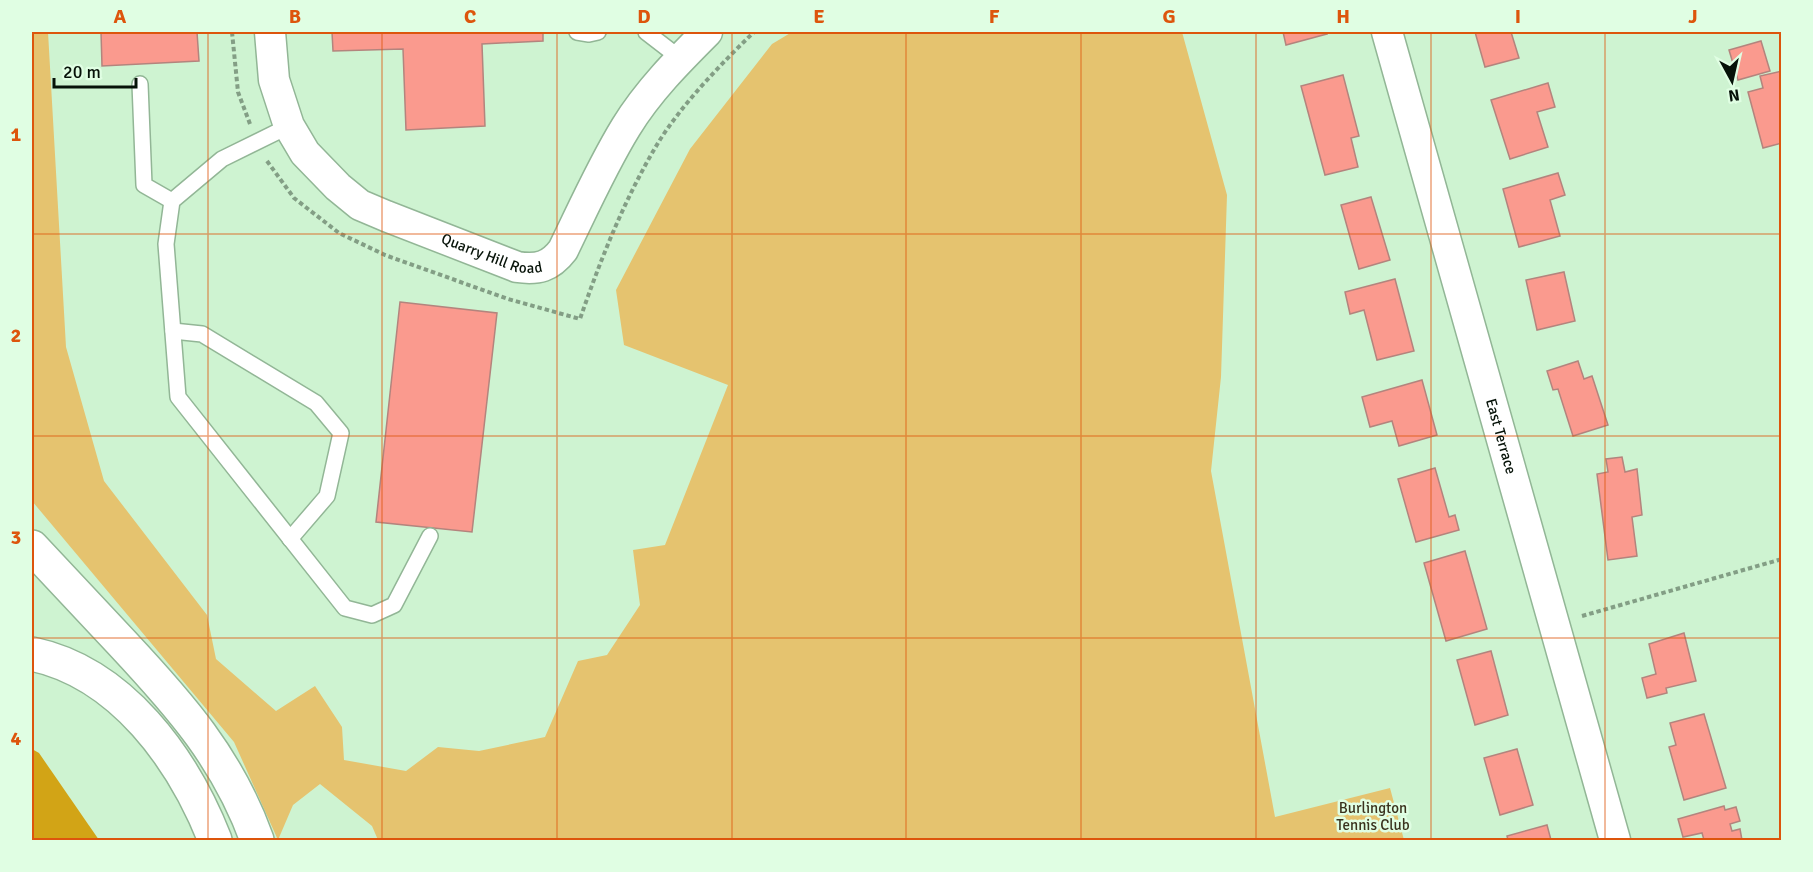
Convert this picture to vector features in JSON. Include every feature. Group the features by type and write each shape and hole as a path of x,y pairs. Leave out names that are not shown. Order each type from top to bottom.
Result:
{"highway":[{"path":"32,547 169,694 197,728 241,800 257,840"},
{"path":"32,654 64,663 89,676 134,711 153,732 179,770 203,811 215,840"}],"street":[{"name":"Quarry Hill Road","path":"270,32 274,80 289,126 305,153 338,187 360,205 386,216 517,267 537,268 555,261 563,250 604,166 627,126 653,89 707,32"},
{"name":"East Terrace","path":"1387,32 1615,840"}],"lane":[{"path":"577,32 589,34 598,32"},
{"path":"646,32 681,58"},
{"path":"140,84 144,185 172,201"},
{"path":"289,126 222,159 172,201 166,244 178,397 345,608 372,615 394,605 430,537"},
{"path":"172,332 202,334 316,404 341,433 327,496 290,539"}],"path":[{"path":"232,32 238,92 244,111 267,162 294,198 339,232 385,255 508,299 580,319 619,216 659,142 701,87 753,32"},
{"path":"1562,651 1586,643 1578,617 1782,559"}],"green space":[{"name":"Burlington Tennis Club","path":"32,32 48,32 66,347 104,481 207,615 216,659 276,711 315,686 342,727 344,760 406,771 438,747 479,751 545,737 578,661 607,655 640,605 633,550 665,545 728,385 624,345 616,290 690,149 772,44 792,32 1182,32 1227,195 1221,377 1211,471 1275,817 1390,788 1404,840 378,840 372,826 320,784 293,805 278,840 234,742 32,501"}],"shaded area":[{"path":"32,749 39,753 99,840 32,840"}],"building":[{"path":"101,32 197,32 199,61 102,66"},
{"path":"332,32 543,32 543,41 482,44 485,126 406,130 403,49 333,51"},
{"path":"1283,32 1326,32 1327,34 1286,45"},
{"path":"1475,32 1511,32 1519,58 1485,67"},
{"path":"1761,41 1770,71 1738,80 1729,50"},
{"path":"1782,71 1782,143 1763,148 1748,92 1763,88 1760,76"},
{"path":"1343,75 1359,136 1351,138 1358,167 1325,175 1301,86"},
{"path":"1548,83 1555,107 1537,112 1548,147 1510,159 1491,100"},
{"path":"1558,173 1565,195 1550,200 1560,236 1519,247 1503,189"},
{"path":"1371,197 1390,260 1359,269 1341,205"},
{"path":"1564,272 1575,321 1537,330 1526,280"},
{"path":"1395,279 1414,351 1377,360 1364,310 1350,314 1345,292"},
{"path":"400,302 497,313 472,532 376,522"},
{"path":"1578,361 1584,379 1592,376 1608,425 1573,436 1558,389 1553,390 1547,371"},
{"path":"1422,380 1437,435 1399,446 1392,421 1370,427 1362,397"},
{"path":"1622,457 1625,472 1637,469 1642,515 1632,517 1637,556 1608,560 1597,474 1608,472 1606,459"},
{"path":"1435,468 1449,517 1455,515 1459,530 1416,542 1398,479"},
{"path":"1465,551 1487,629 1446,641 1424,563"},
{"path":"1684,633 1696,681 1666,688 1667,693 1647,698 1642,678 1656,674 1649,644"},
{"path":"1491,651 1508,715 1475,725 1457,660"},
{"path":"1704,714 1726,788 1684,800 1669,747 1676,745 1670,723"},
{"path":"1517,749 1533,805 1500,815 1484,758"},
{"path":"1724,806 1725,810 1736,807 1740,821 1730,824 1732,831 1740,829 1742,840 1704,840 1702,833 1683,837 1678,819"},
{"path":"1547,825 1551,840 1508,840 1507,836"}]}
